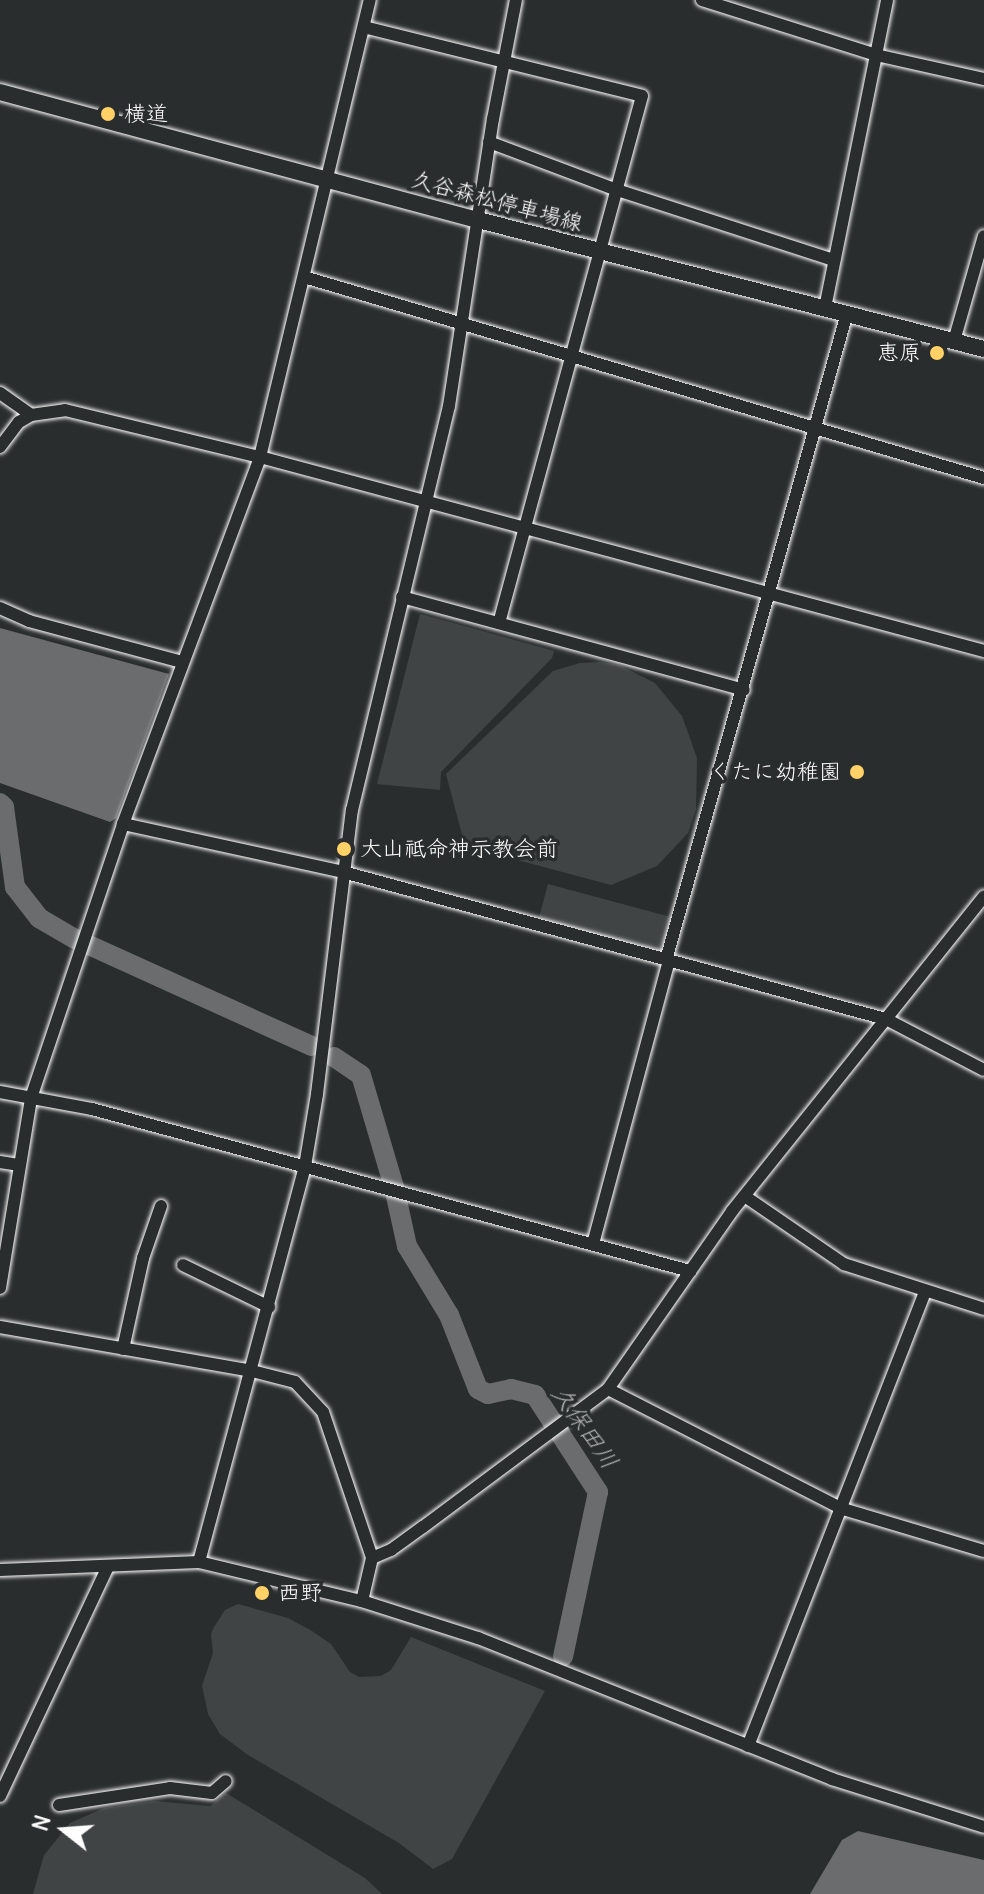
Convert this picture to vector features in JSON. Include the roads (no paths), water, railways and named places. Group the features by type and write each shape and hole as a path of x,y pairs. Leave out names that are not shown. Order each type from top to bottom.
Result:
{"main road":[{"name":"久谷森松停車場線","path":"0,92 329,177 478,220 984,349"}],"street":[{"path":"0,1288 4,1245 31,1098 123,824 260,457 370,0"},
{"path":"204,1562 305,1166 325,1036 343,872 366,742 449,406 489,142 516,0"},
{"path":"702,0 876,55 984,79"},
{"path":"825,308 887,0"},
{"path":"364,27 642,96 499,623"},
{"path":"489,142 617,190 834,260"},
{"path":"954,341 984,236"},
{"path":"304,277 984,478"},
{"path":"593,1244 847,313"},
{"path":"0,393 31,415"},
{"path":"0,447 19,422 31,415 65,410 260,457 984,651"},
{"path":"402,597 744,690"},
{"path":"0,608 29,621 182,662"},
{"path":"123,824 343,872 886,1019 984,1070"},
{"path":"372,1558 391,1550 608,1389 746,1197 984,897"},
{"path":"0,1092 92,1109 183,1137 305,1166 690,1271"},
{"path":"0,1162 20,1165"},
{"path":"746,1197 844,1264 984,1309"},
{"path":"123,1349 143,1258 161,1206"},
{"path":"183,1265 269,1307"},
{"path":"748,1746 843,1509 925,1292"},
{"path":"0,1327 252,1371 295,1382 323,1412 372,1558 362,1601"},
{"path":"608,1389 843,1509 984,1551"},
{"path":"0,1570 204,1562 362,1601 478,1638 832,1779 984,1827"},
{"path":"0,1796 108,1567"},
{"path":"59,1805 170,1788 212,1793 226,1781"}],"waterway":[{"name":"久保田川","path":"0,803 4,807 15,887 39,918 75,939"},
{"name":"久保田川","path":"91,946 311,1046"},
{"name":"久保田川","path":"334,1057 361,1075 394,1187"},
{"name":"久保田川","path":"396,1196 407,1246 449,1315 478,1389 488,1394 511,1389 535,1395 598,1492 563,1656"}],"place":[{"name":"横道","path":"108,114"},
{"name":"恵原","path":"937,353"},
{"name":"くたに幼稚園","path":"857,772"},
{"name":"大山祗命神示教会前","path":"344,849"},
{"name":"西野","path":"262,1593"}]}
